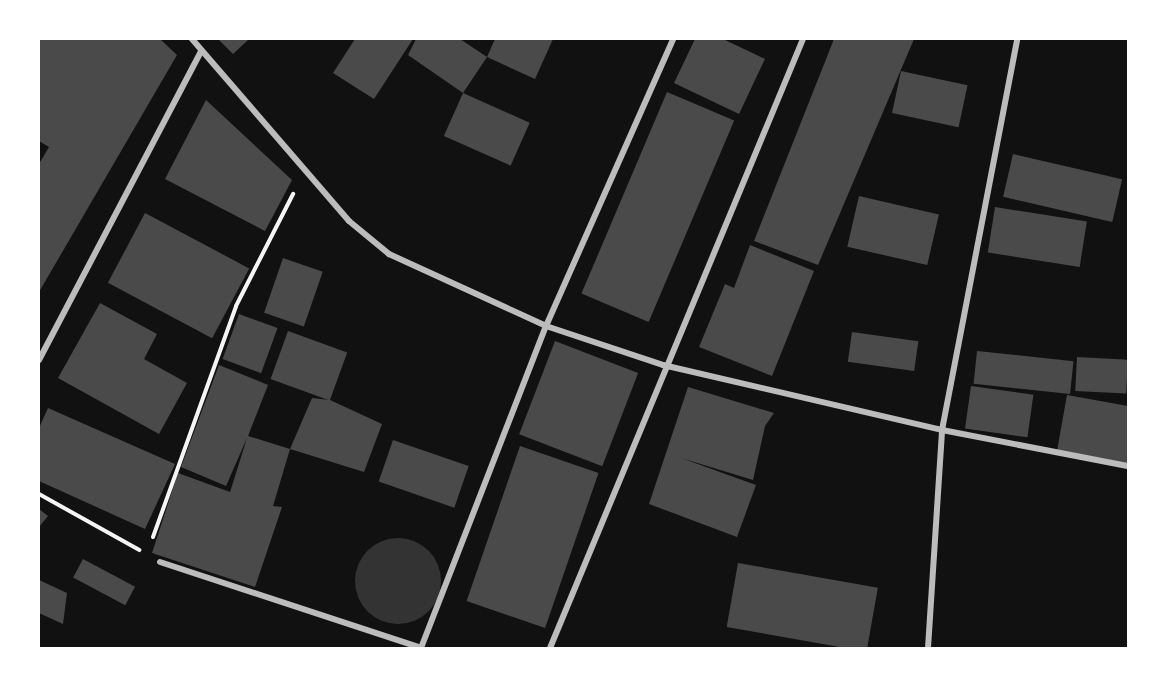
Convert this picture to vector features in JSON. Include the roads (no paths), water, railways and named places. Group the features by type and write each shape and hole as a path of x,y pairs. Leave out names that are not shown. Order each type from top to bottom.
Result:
{"street":[{"path":"192,39 348,220 389,254 546,326 663,365 942,430 1128,466"},
{"path":"160,562 421,648 546,326 673,39"},
{"path":"550,648 663,365 803,39"},
{"path":"928,648 942,430 1017,39"},
{"path":"39,360 201,51"}]}
